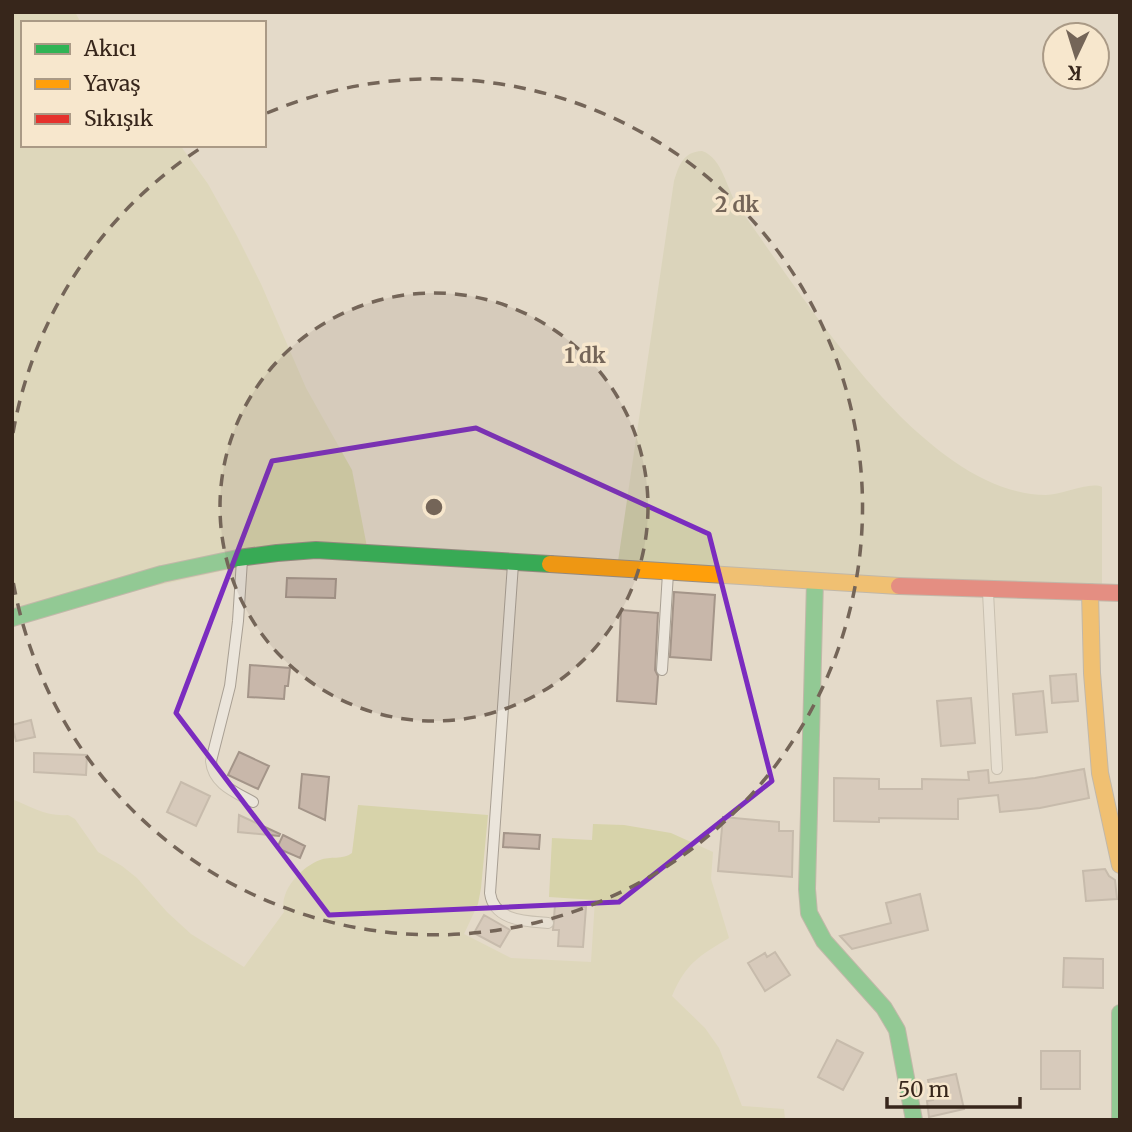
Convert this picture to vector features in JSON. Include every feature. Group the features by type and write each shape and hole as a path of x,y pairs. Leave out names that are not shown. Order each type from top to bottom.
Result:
{"street":[{"path":"12,618 149,575 275,551 316,550 988,591 1120,593"},
{"path":"815,581 807,877 810,912 824,942 884,1008 897,1030 914,1120"},
{"path":"1090,592 1092,673 1100,773 1120,865"},
{"path":"1119,1120 1120,1013"}],"lane":[{"path":"242,556 230,686 211,761 212,770 227,788 253,802"},
{"path":"513,562 490,893 494,907 500,913 522,921 548,923"},
{"path":"662,670 668,572"},
{"path":"988,591 997,769"}],"highlighted area":[{"path":"476,428 709,534 772,781 619,902 329,915 176,713 272,461"}],"shaded area":[{"path":"12,12 75,12 80,21 21,21 21,147 181,147 208,184 237,236 306,388 352,470 368,552 316,550 12,618"},
{"path":"702,151 715,160 738,206 835,341 877,392 931,444 966,469 1005,488 1046,495 1090,486 1102,487 1102,593 617,568 674,181 686,157"},
{"path":"12,799 46,813 68,815 75,819 98,852 137,878 191,934 244,967 284,912 283,904 288,888 299,874 320,860 352,853 358,805 488,815 478,904 464,934 511,958 591,962 595,900 549,897 552,838 592,840 593,824 624,825 671,833 713,852 711,879 729,938 694,961 672,996 705,1028 719,1048 742,1106 784,1109 785,1120 12,1120"}],"building":[{"path":"287,578 336,579 335,598 286,597"},
{"path":"674,592 715,595 711,660 670,657"},
{"path":"621,610 658,613 656,704 617,701"},
{"path":"250,665 290,668 284,699 248,697"},
{"path":"1076,674 1078,701 1052,703 1050,676"},
{"path":"1043,691 1047,732 1016,735 1013,694"},
{"path":"971,698 975,743 941,746 937,701"},
{"path":"31,720 35,737 16,741 12,725"},
{"path":"239,752 269,766 258,789 228,775"},
{"path":"34,753 87,755 86,775 34,772"},
{"path":"1084,769 1089,798 1040,808 1000,812 998,795 958,799 958,819 879,818 879,822 834,821 834,778 879,779 879,789 922,789 922,779 969,780 968,772 988,770 989,783"},
{"path":"302,774 329,777 325,820 299,808"},
{"path":"181,782 210,796 196,826 167,812"},
{"path":"239,815 280,834 238,832"},
{"path":"723,817 779,822 779,831 793,831 792,877 718,871"},
{"path":"504,833 540,835 539,849 503,847"},
{"path":"283,835 305,846 300,858 277,848"},
{"path":"1105,869 1115,880 1117,899 1086,901 1083,871"},
{"path":"920,894 928,930 852,949 840,936 891,923 886,903"},
{"path":"555,905 586,907 583,947 558,946 559,930 553,930"},
{"path":"484,915 510,930 500,947 474,933"},
{"path":"775,952 790,975 765,991 748,963 765,953 767,957"},
{"path":"1064,958 1103,959 1103,988 1063,987"},
{"path":"837,1040 863,1053 843,1090 818,1077"},
{"path":"1041,1051 1080,1051 1080,1089 1041,1089"},
{"path":"956,1074 964,1109 929,1117 927,1101 933,1100 928,1080"}],"traffic: fast":[{"path":"12,618 162,574 277,553 316,550 550,564"},
{"path":"815,581 807,889 809,913 824,941 884,1008 897,1030 914,1120"},
{"path":"1120,1013 1120,1120"}],"traffic: slow":[{"path":"550,564 899,586"},
{"path":"1090,592 1092,673 1100,773 1120,865"}],"traffic: jam":[{"path":"899,586 1120,593"}]}
